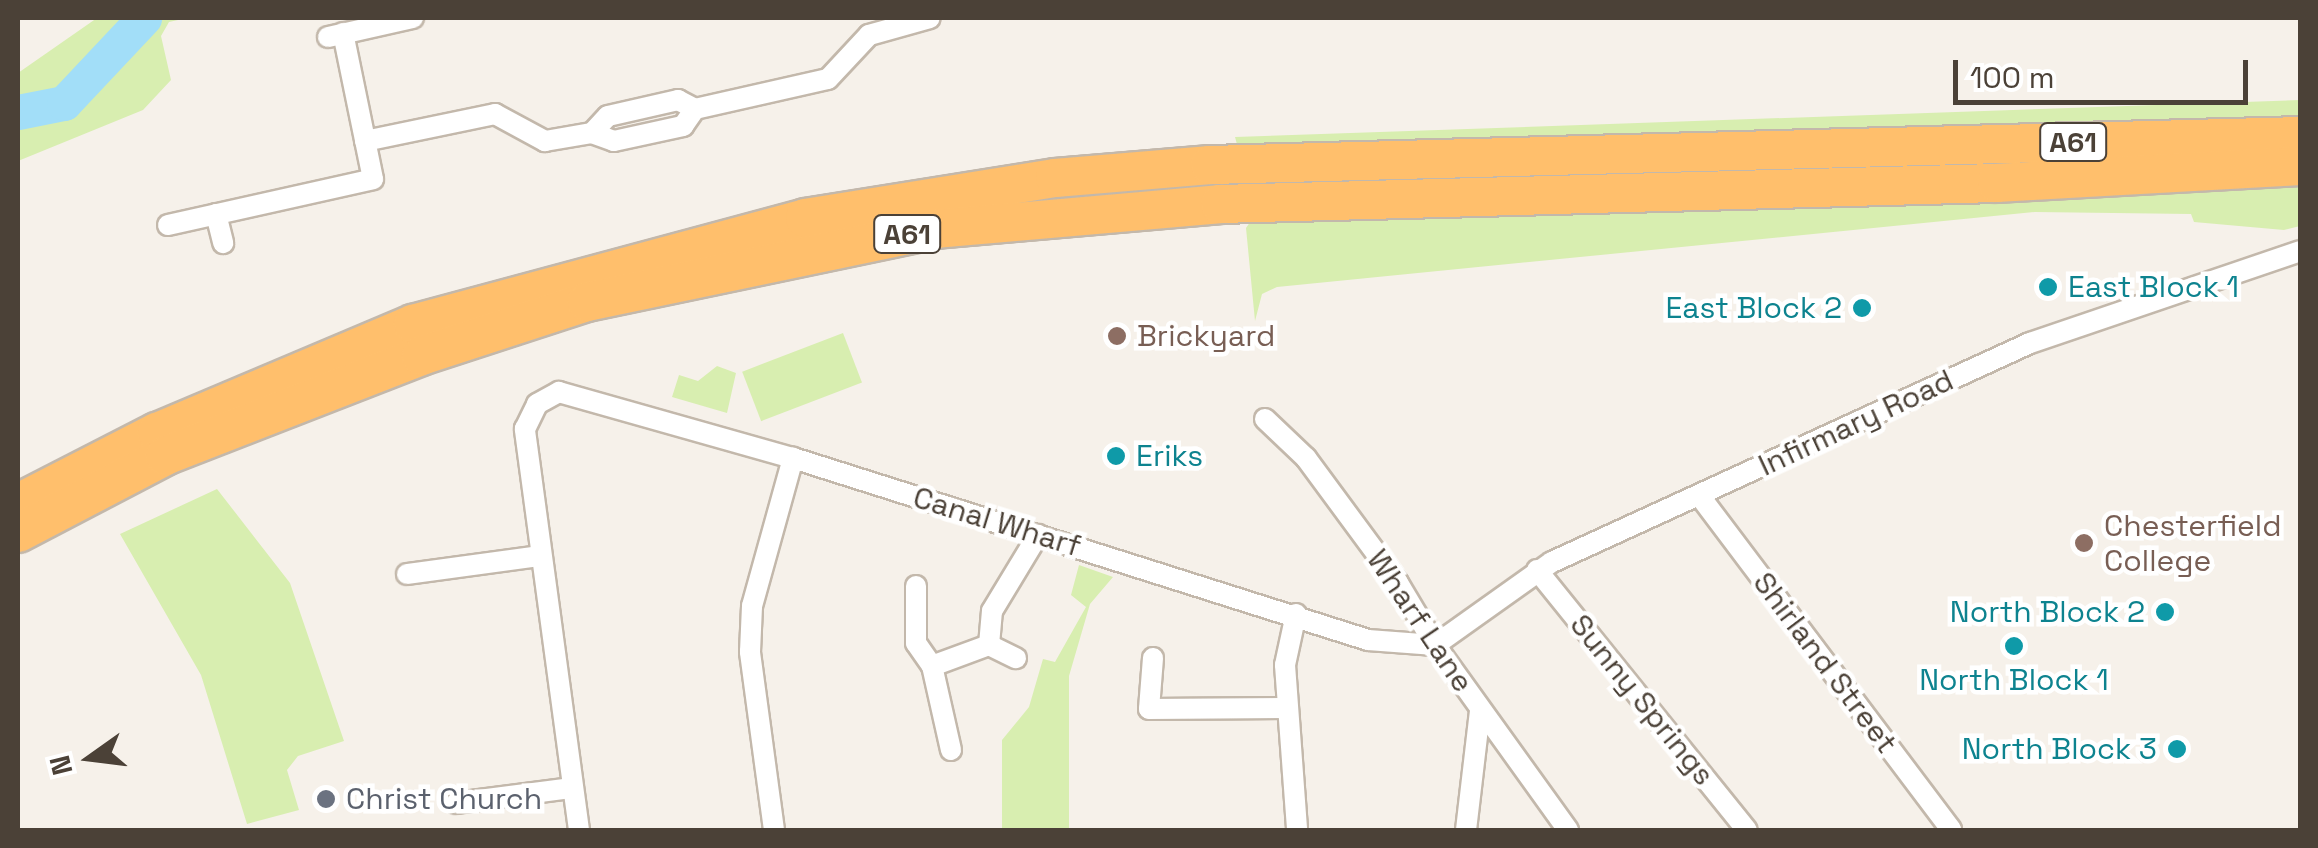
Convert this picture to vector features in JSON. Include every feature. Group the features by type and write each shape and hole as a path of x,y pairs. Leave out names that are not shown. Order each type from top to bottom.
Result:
{"highway":[{"name":"A61","path":"18,503 157,432 414,324 805,218 1055,178 1210,165 2300,136"},
{"name":"A61","path":"18,533 165,456 421,356 588,302 936,229 1220,204 1997,183 2300,166"}],"street":[{"path":"168,225 373,179 336,35 413,18"},
{"path":"365,141 495,114 545,141 592,133 614,142 683,126 695,110 828,79 869,35 930,18"},
{"path":"216,214 223,243"},
{"name":"Infirmary Road","path":"1435,645 1538,570 2030,342 2300,251"},
{"name":"Canal Wharf","path":"540,556 526,430 537,404 559,392 793,458 1296,614 1368,640 1435,645"},
{"name":"Wharf Lane","path":"1265,419 1306,458 1398,583 1480,711 1568,830"},
{"path":"774,830 750,652 752,606 793,458"},
{"name":"Shirland Street","path":"1698,495 1951,830"},
{"path":"989,645 992,610 1038,535"},
{"path":"407,574 540,556 578,830"},
{"name":"Sunny Springs","path":"1538,570 1747,830"},
{"path":"916,586 916,644 932,666 951,750"},
{"path":"1296,614 1285,664 1285,708 1296,758 1297,830"},
{"path":"932,666 989,645 1016,658"},
{"path":"1153,658 1150,709 1285,708"},
{"path":"1466,830 1480,711"},
{"path":"456,804 572,788"}],"green space":[{"path":"97,18 187,18 169,22 161,36 171,80 143,110 18,161 18,73"},
{"path":"2300,100 2300,123 1238,148 1235,137"},
{"path":"2300,180 2300,226 2284,230 2194,222 2191,214 2035,212 1277,287 1262,294 1255,321 1246,228 1257,212"},
{"path":"843,333 862,382 761,421 742,372"},
{"path":"717,366 736,373 727,413 672,397 679,375 698,381"},
{"path":"217,489 290,583 344,741 298,756 287,770 299,810 247,824 201,675 120,534"},
{"path":"1079,565 1113,577 1090,604 1069,676 1069,830 1002,830 1002,740 1029,707 1043,659 1055,662 1086,607 1071,595"}],"waterway":[{"path":"18,112 64,103 144,18"}],"place":[{"name":"East Block 1","path":"2048,287"},
{"name":"East Block 2","path":"1862,308"},
{"name":"Brickyard","path":"1117,336"},
{"name":"Eriks","path":"1116,456"},
{"name":"Chesterfield College","path":"2084,543"},
{"name":"North Block 2","path":"2165,612"},
{"name":"North Block 1","path":"2014,646"},
{"name":"North Block 3","path":"2177,749"},
{"name":"Christ Church","path":"326,799"}]}
